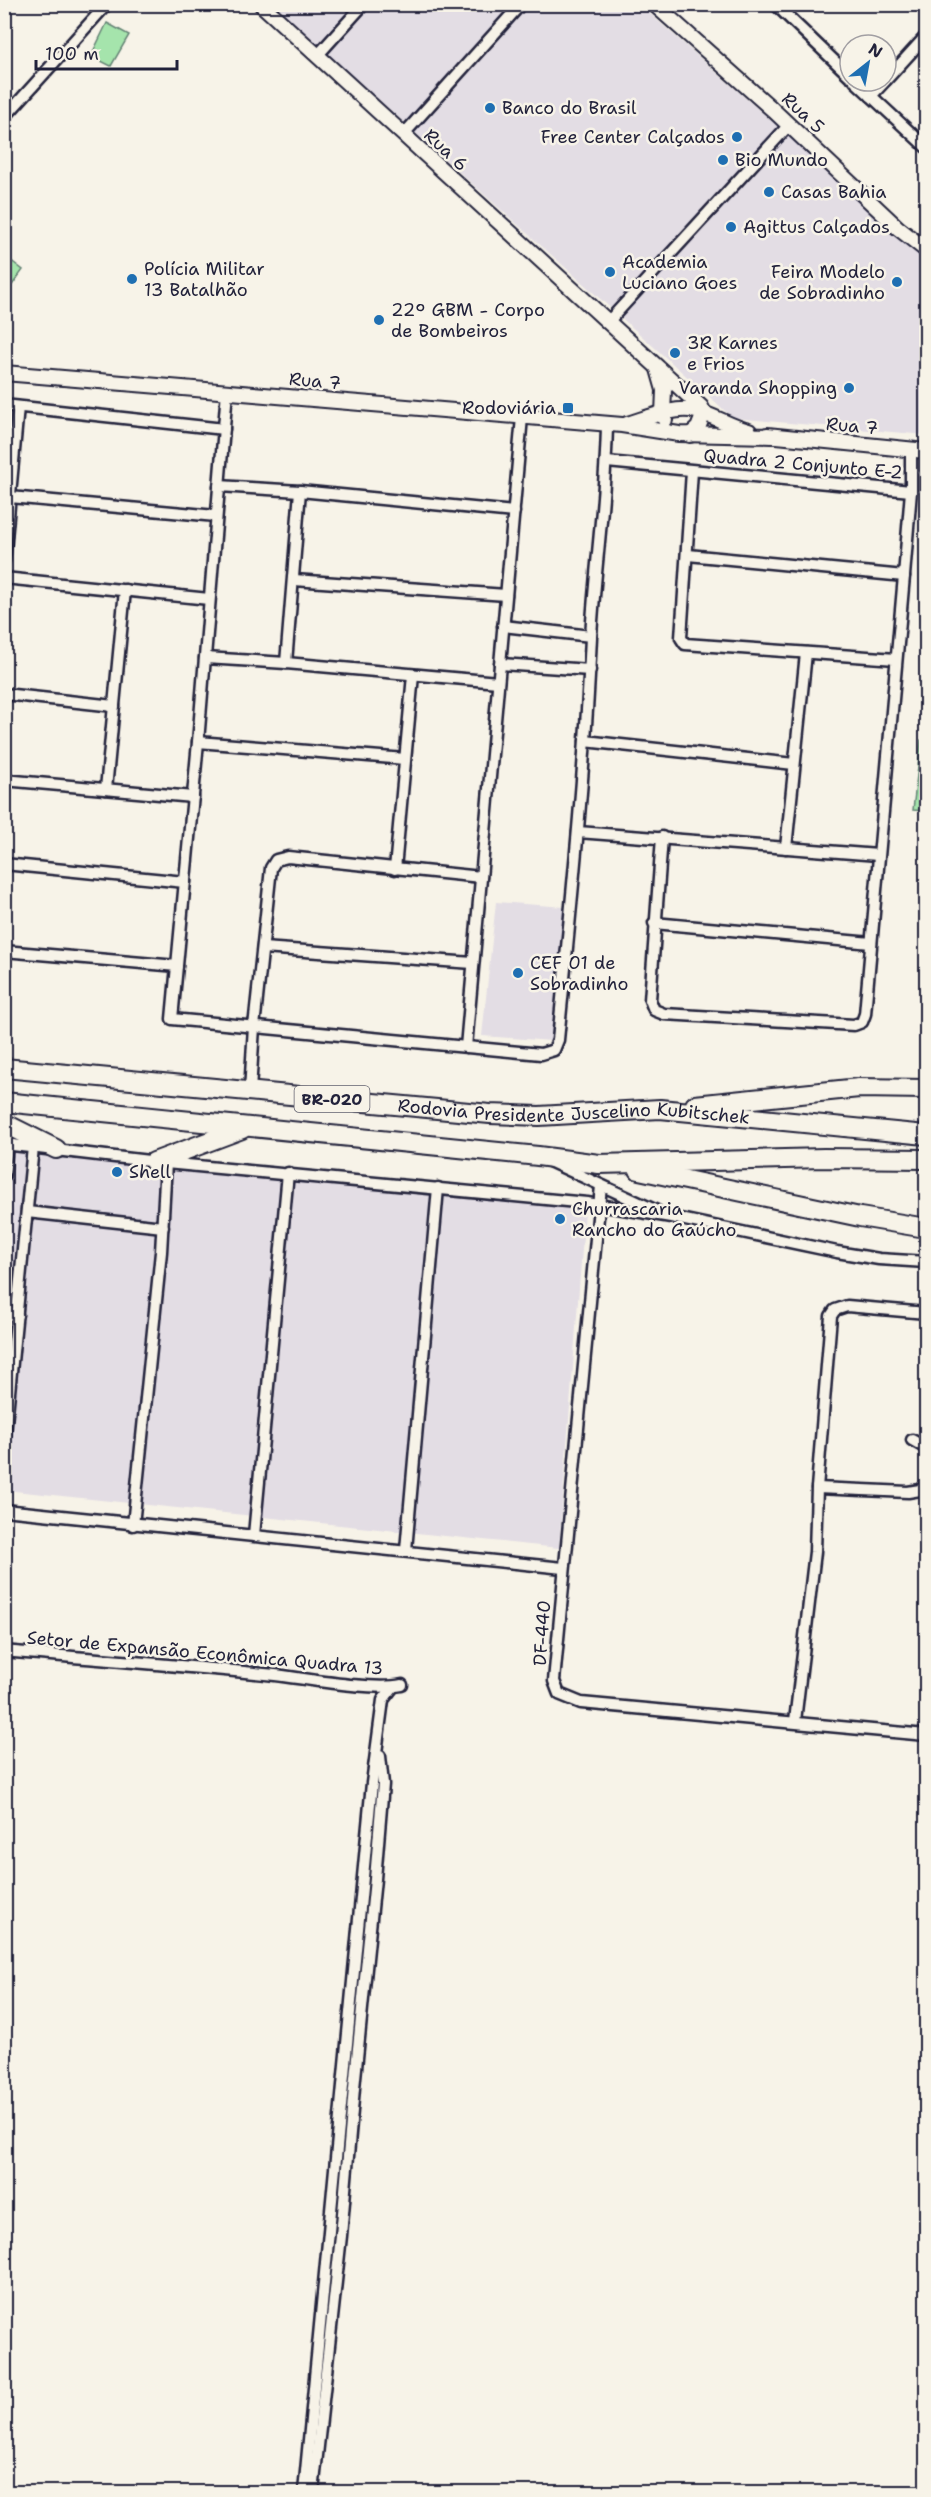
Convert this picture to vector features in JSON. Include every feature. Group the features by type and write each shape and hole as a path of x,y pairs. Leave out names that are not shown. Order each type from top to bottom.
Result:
{"highway":[{"name":"Rodovia Presidente Juscelino Kubitschek","path":"4,1068 490,1114 539,1116 660,1109 927,1135"},
{"name":"BR-020","path":"660,1109 793,1093 859,1088 927,1089"},
{"name":"Rodovia Presidente Juscelino Kubitschek","path":"4,1102 599,1164 824,1158 927,1159"},
{"path":"4,1123 56,1149"},
{"path":"160,1162 248,1126"},
{"name":"BR-020","path":"599,1164 710,1184 870,1219 927,1228"}],"main road":[{"name":"Rua 6","path":"261,4 701,407 704,413"},
{"name":"Rua 5","path":"654,4 789,125 898,228 927,250"},
{"path":"658,369 664,390 663,414 668,424 685,435 698,428 704,413"},
{"name":"Rua 7","path":"4,374 622,425 685,435 774,436 927,451"},
{"name":"Rua 7","path":"622,425 687,409 704,413 739,429 774,436"}],"street":[{"path":"4,118 107,4"},
{"path":"317,56 364,4"},
{"path":"403,135 521,4"},
{"path":"775,4 838,64"},
{"path":"898,66 927,36"},
{"path":"868,93 927,147"},
{"path":"607,323 789,125"},
{"path":"227,391 208,599 194,797 172,1019 541,1054 554,1050 558,1040 591,670 591,636 607,462 607,424"},
{"path":"4,405 224,429"},
{"path":"4,561 18,407"},
{"path":"466,1047 522,417"},
{"path":"662,837 650,1000 654,1010 664,1014 854,1025 862,1022 865,1014 904,576 911,491 911,449"},
{"name":"Quadra 2 Conjunto E-2","path":"607,462 911,491"},
{"path":"692,471 681,638 685,644 896,659"},
{"path":"219,486 300,491 514,512"},
{"path":"286,663 300,491"},
{"path":"10,496 216,516"},
{"path":"688,555 904,576"},
{"path":"4,578 208,599"},
{"path":"294,580 506,595"},
{"path":"106,789 125,590"},
{"path":"503,626 591,636"},
{"path":"786,848 806,653"},
{"path":"205,658 498,682"},
{"path":"500,664 591,670"},
{"path":"395,869 413,675"},
{"path":"4,694 114,706"},
{"path":"585,741 794,764"},
{"path":"198,742 405,759"},
{"path":"4,780 194,797"},
{"path":"578,832 878,855"},
{"path":"250,1091 254,1027 271,868 276,860 288,857 481,878"},
{"path":"4,864 185,882"},
{"path":"654,923 871,943"},
{"path":"263,948 473,963"},
{"path":"4,951 177,966"},
{"path":"4,1176 6,1144 160,1162 599,1205 671,1217 837,1252 879,1259 927,1262"},
{"path":"4,1444 9,1340 17,1315 33,1147"},
{"path":"538,1156 564,1170 671,1217"},
{"path":"133,1525 163,1227 160,1162"},
{"path":"254,1535 288,1173"},
{"name":"DF-440","path":"601,1186 554,1681 559,1694 581,1702 795,1721"},
{"path":"405,1550 438,1188"},
{"path":"27,1212 163,1227"},
{"path":"927,1313 847,1306 835,1310 831,1316 815,1552 795,1721 927,1734"},
{"path":"4,1314 17,1315"},
{"path":"912,1440 927,1448"},
{"path":"818,1488 908,1492 921,1490 927,1485"},
{"path":"4,1510 563,1568"},
{"name":"Setor de Expansão Econômica Quadra 13","path":"4,1651 398,1686 383,1700 378,1744"},
{"path":"304,2493 372,1783 378,1744"},
{"path":"313,2493 341,2236 375,1879 383,1784 378,1744"}],"shaded area":[{"path":"273,5 640,5 926,257 926,435 733,418"},
{"path":"496,902 565,907 552,1041 482,1036"},
{"path":"4,1145 586,1198 559,1548 5,1490"}],"green space":[{"path":"107,23 129,35 111,66 91,56"},
{"path":"5,256 23,270 4,295"},
{"path":"921,740 926,740 926,811 913,810"}],"place":[{"name":"Banco do Brasil","path":"490,108"},
{"name":"Free Center Calçados","path":"737,137"},
{"name":"Bio Mundo","path":"723,160"},
{"name":"Casas Bahia","path":"769,192"},
{"name":"Agittus Calçados","path":"731,227"},
{"name":"Academia Luciano Goes","path":"610,272"},
{"name":"Polícia Militar 13 Batalhão","path":"132,279"},
{"name":"Feira Modelo de Sobradinho","path":"897,282"},
{"name":"22° GBM - Corpo de Bombeiros","path":"379,320"},
{"name":"3R Karnes e Frios","path":"675,353"},
{"name":"Varanda Shopping","path":"849,388"},
{"name":"Rodoviária","path":"568,408"},
{"name":"CEF 01 de Sobradinho","path":"518,973"},
{"name":"Shell","path":"117,1172"},
{"name":"Churrascaria Rancho do Gaúcho","path":"560,1219"}]}
